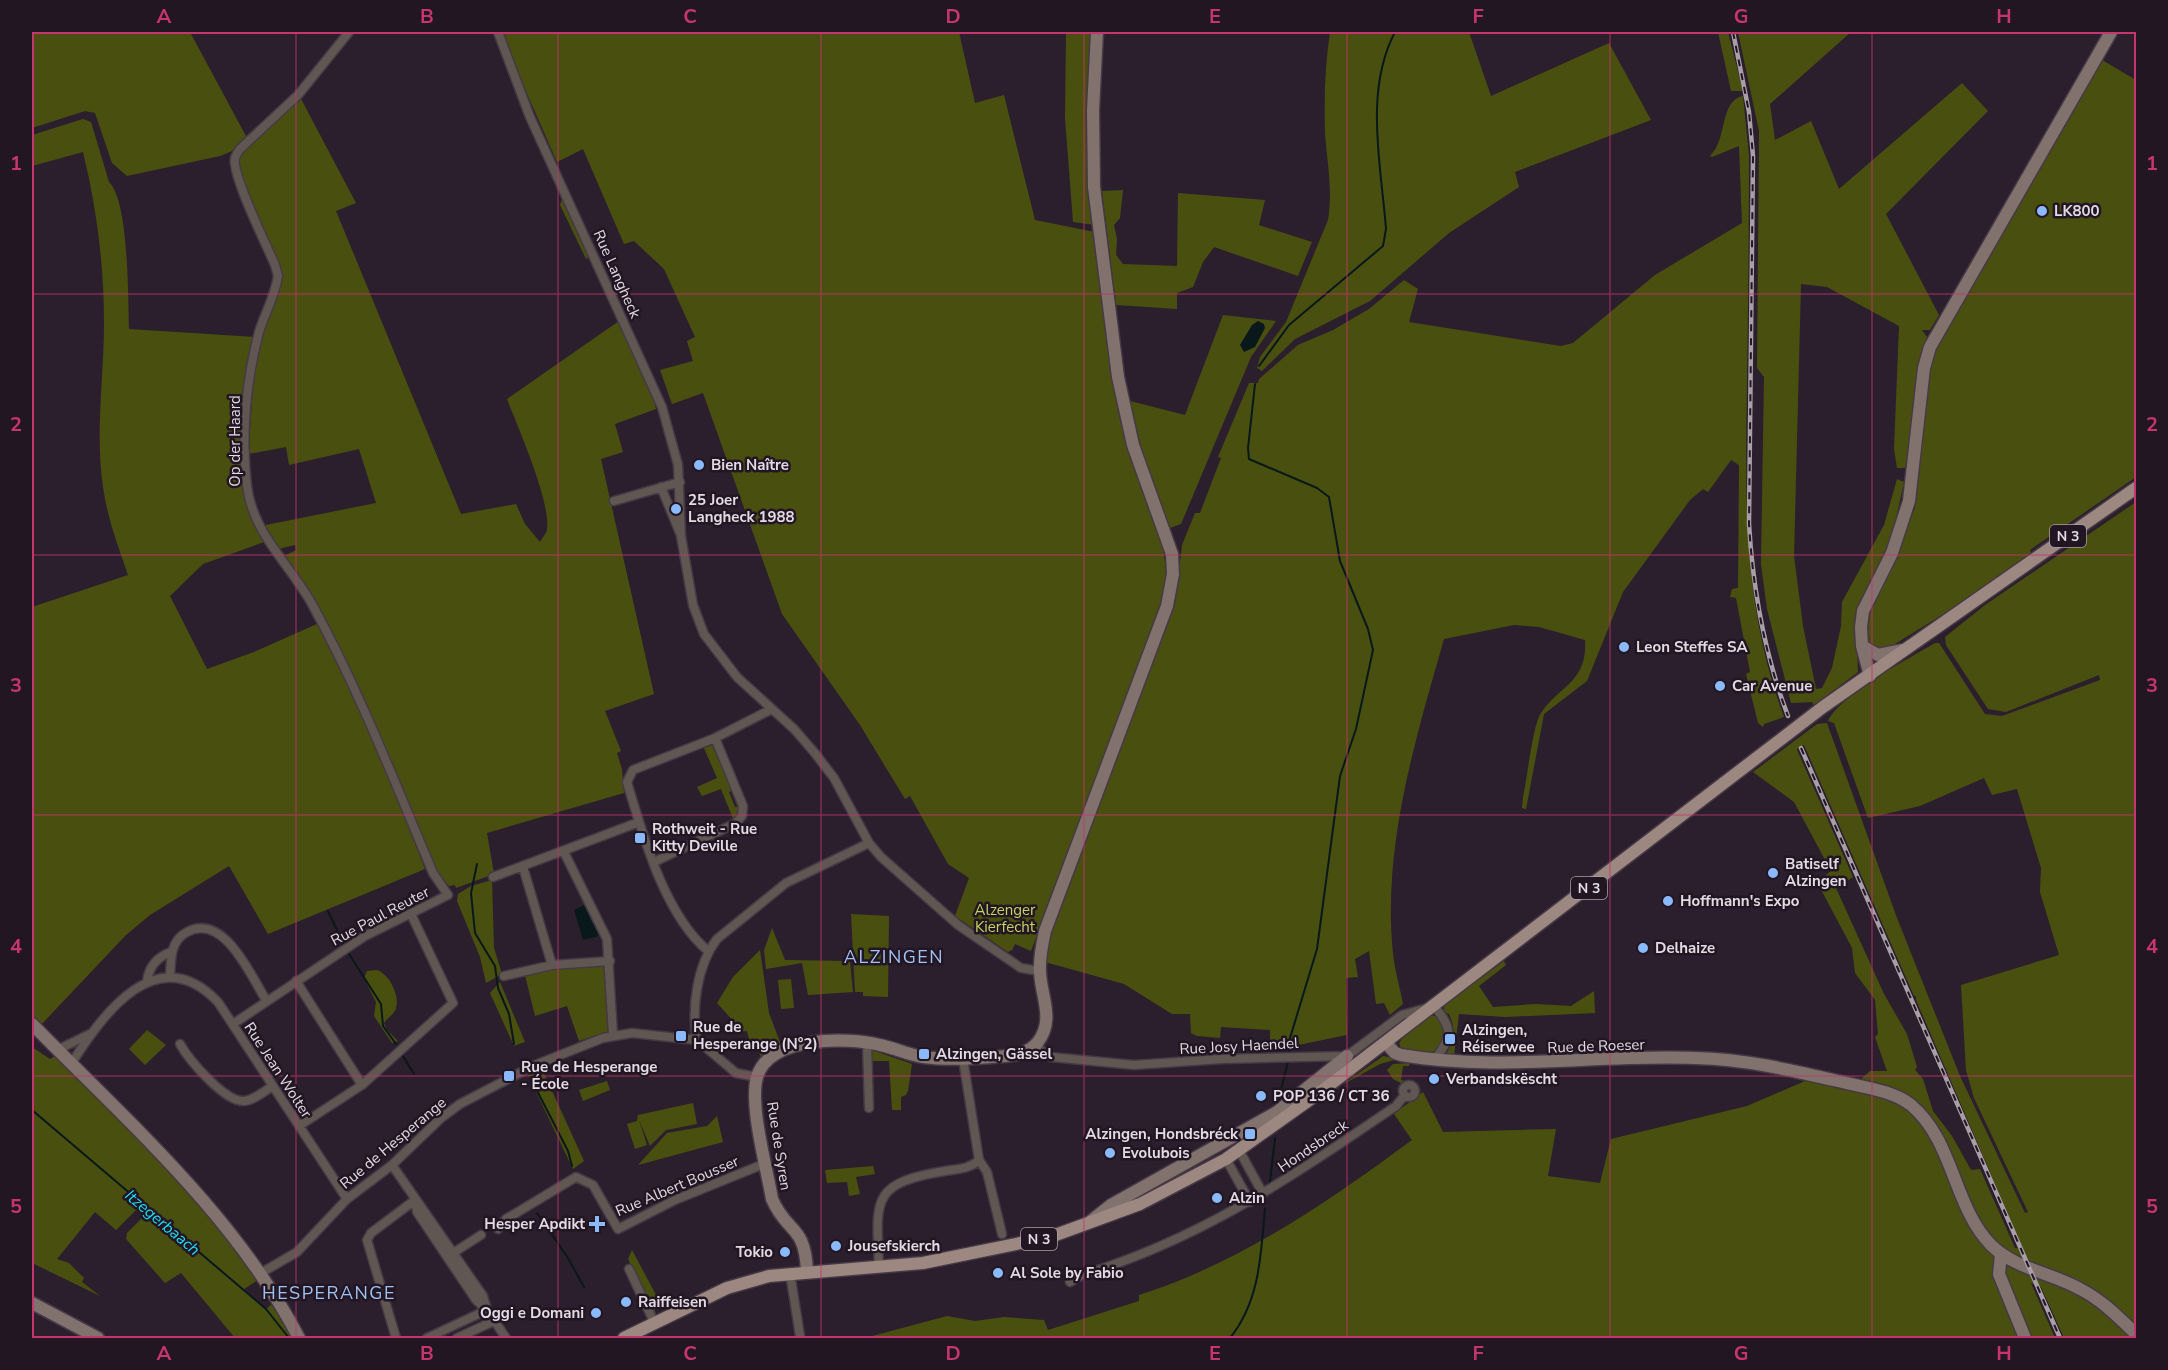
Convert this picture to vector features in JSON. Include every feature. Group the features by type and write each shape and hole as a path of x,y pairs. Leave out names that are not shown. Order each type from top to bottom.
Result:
{"main road":[{"path":"758,1077 772,1056 797,1044 867,1043 922,1057 963,1059 1017,1055 1035,1046 1044,1031 1048,1017 1039,971 1045,931 1167,606 1173,574 1166,533 1133,445 1118,377 1094,187 1092,110 1097,32"},
{"path":"1870,676 1862,646 1863,611 1892,553 1909,501 1924,368 1935,334 2111,32"},
{"name":"N 3","path":"624,1338 727,1288 763,1277 963,1256 1027,1243 1086,1225 1140,1204 1226,1159 1386,1043 1823,707 2136,488"},
{"path":"1862,646 1878,655 1908,649"},
{"path":"32,1024 202,1198 261,1273 299,1338"},
{"name":"Rue de Roeser","path":"1386,1043 1395,1053 1490,1064 1692,1058 1744,1061 1884,1093 1908,1103 1919,1113 1937,1138 1976,1224 2001,1254"},
{"name":"N 3","path":"1086,1225 1111,1205 1277,1112 1347,1056"},
{"name":"Rue de Syren","path":"758,1077 757,1108 772,1199 776,1209 802,1240 807,1271"},
{"path":"1180,1166 1187,1180"},
{"path":"2025,1338 1999,1275 2001,1254 2079,1288 2098,1300 2136,1334"},
{"path":"32,1303 98,1338"}],"street":[{"name":"Op der Haard","path":"349,32 298,95 240,149 235,158 235,167 244,194 278,276 251,367 247,408 247,485 252,511 260,531 311,603 365,714 433,873 448,895"},
{"name":"Rue Langheck","path":"498,32 530,117 662,407 672,438 680,482 681,536 693,605 704,634 718,656 737,677 794,729 834,778 869,843 900,875 958,925 1021,968 1039,971"},
{"path":"614,501 680,482"},
{"name":"Rue Langheck","path":"661,487 681,536"},
{"path":"708,951 697,941 675,907 654,862 627,782 628,775 633,770 715,738 772,709"},
{"path":"654,862 736,824 742,816 743,806 715,738"},
{"path":"494,877 634,824"},
{"path":"758,1077 736,1073 697,1041 694,1009 708,951 717,939 786,882 869,843"},
{"path":"564,852 607,939 613,1035"},
{"path":"523,867 552,964"},
{"name":"Rue Paul Reuter","path":"233,1024 365,936 448,895"},
{"path":"299,1126 362,1085 453,1003 411,914"},
{"name":"Rue Jean Wolter","path":"147,981 148,972 155,961 171,952 183,934 196,928 210,927 225,937 266,1000"},
{"path":"170,977 171,952"},
{"path":"504,976 552,964 610,961"},
{"name":"Rue Jean Wolter","path":"71,1064 91,1034 126,994 147,981 170,977 188,980 205,989 218,1002 347,1199"},
{"path":"296,981 362,1085"},
{"path":"1347,1056 1402,1015 1434,1006 1448,1024 1449,1031 1446,1045 1436,1058"},
{"name":"Rue Jean Wolter","path":"57,1050 91,1034"},
{"name":"Rue de Hesperange","path":"261,1273 297,1252 347,1199 392,1165 441,1118 460,1104 535,1065 613,1035 632,1034 697,1041"},
{"path":"867,1043 869,1108"},
{"path":"180,1044 185,1053 230,1098 249,1100 273,1086"},
{"name":"Rue Josy Haendel","path":"1035,1046 1051,1057 1114,1064 1347,1056"},
{"path":"963,1059 980,1160 987,1172 1002,1234"},
{"name":"Hondsbreck","path":"1070,1282 1082,1275 1164,1246 1257,1198 1396,1106 1404,1096"},
{"path":"1239,1150 1257,1198"},
{"path":"1226,1159 1257,1198"},
{"path":"879,1266 877,1214 886,1191 909,1177 969,1167 980,1160"},
{"name":"Rue Albert Bousser","path":"498,1229 506,1219 576,1177 593,1185 618,1229 675,1200 766,1163"},
{"path":"392,1165 415,1200 417,1212 451,1255 476,1300 487,1310 506,1338"},
{"path":"396,1338 367,1240 371,1233 415,1200"},
{"path":"451,1255 481,1235"},
{"path":"629,1269 655,1324"},
{"path":"790,1273 800,1336"},
{"path":"427,1338 487,1310"},
{"path":"457,1338 494,1321"}],"green space":[{"path":"32,32 190,32 247,138 232,151 220,156 127,176 112,163 95,113 85,111 32,128"},
{"name":"Alzenger Kierfecht","path":"500,32 959,32 975,103 1004,95 1035,220 1095,232 1117,407 1129,454 1162,540 1167,579 1162,607 1031,951 1015,944 1008,952 955,916 969,878 948,864 910,796 905,799 860,725 782,614 703,393 672,404 660,370 693,361 687,341 695,337 664,269 634,241 624,244 583,149 557,162"},
{"path":"1066,32 1093,32 1095,225 1073,222 1065,118"},
{"path":"1330,32 1469,32 1491,96 1609,43 1651,120 1515,172 1519,187 1449,233 1370,301 1295,339 1262,371 1257,368 1260,357 1286,322 1328,220 1330,187 1325,108"},
{"path":"1718,32 1728,32 1743,91 1731,91"},
{"path":"1738,32 1851,32 1770,104 1775,140 1811,121 1839,189 1962,83 1988,111 1886,214 1939,315 1930,330 1922,330 1927,337 1918,369 1910,452 1905,468 1897,468 1894,449 1899,326 1827,287 1801,284 1794,556 1803,626 1816,689 1822,688 1832,668 1841,626 1842,602 1884,525 1897,479 1904,482 1893,533 1856,620 1858,672 1814,705 1812,702 1791,703 1767,609 1761,564 1764,377 1757,368 1759,131"},
{"path":"2102,60 2136,80 2136,477 2030,550 2031,553 1958,605 1882,652 1870,645 1868,640 1867,614 1915,508 1927,376 1938,338"},
{"path":"1743,96 1749,156 1746,469 1749,552 1761,634 1784,717 1764,724 1763,727 1758,723 1746,674 1750,672 1736,598 1730,597 1732,589 1738,588 1739,465 1731,460 1708,492 1703,489 1690,500 1623,592 1587,681 1544,714 1526,809 1522,808 1523,797 1538,719 1548,704 1577,674 1585,654 1585,640 1539,627 1514,625 1444,639 1412,755 1397,834 1392,874 1391,914 1393,954 1403,1004 1390,1015 1384,1003 1376,1004 1369,951 1355,959 1358,977 1346,978 1347,1035 1293,1046 1294,1040 1286,1040 1285,1045 1270,1043 1270,1030 1221,1027 1220,1038 1197,1036 1191,1033 1190,1014 1172,1014 1124,984 1045,962 1051,934 1175,604 1182,545 1195,513 1200,513 1221,458 1218,457 1249,383 1258,383 1259,379 1298,345 1333,330 1369,309 1404,280 1418,289 1409,322 1561,346 1573,343 1655,275 1742,223 1739,146 1710,156 1716,149 1730,105 1735,99"},
{"path":"300,97 356,203 336,211 461,514 516,504 525,524 540,542 547,530 544,501 533,464 507,399 619,321 656,409 615,424 623,452 601,459 654,694 605,711 621,751 617,753 622,769 624,793 487,833 494,874 456,888 455,885 449,886 435,869 369,718 284,556 296,550 295,545 278,549 261,526 376,503 359,449 289,465 286,447 248,454 255,360 279,282 238,167 239,156"},
{"path":"83,119 91,122 109,182 116,193 120,209 128,274 129,329 255,337 248,369 248,506 254,525 264,542 203,564 170,596 207,669 254,652 319,623 386,770 425,869 268,934 229,866 150,915 126,935 39,1027 32,1019 32,607 128,575 113,531 103,487 100,425 104,344 103,280 96,216 83,152 32,166 32,135"},
{"path":"1123,190 1120,218 1114,225 1117,239 1116,255 1123,264 1177,266 1178,193 1265,200 1259,225 1312,242 1298,276 1214,247 1203,262 1193,287 1177,293 1177,309 1116,305 1102,191"},
{"path":"564,193 569,212 591,256 586,259 560,205"},
{"path":"1223,315 1276,321 1251,357 1181,524 1170,528 1141,447 1130,401 1185,415"},
{"path":"2136,502 2136,1338 2064,1338 2041,1287 2031,1283 2055,1338 865,1338 947,1316 975,1321 1004,1317 1044,1320 1048,1330 1139,1301 1139,1295 1212,1266 1282,1229 1348,1186 1412,1140 1394,1114 1423,1092 1443,1132 1556,1129 1548,1176 1600,1183 1611,1139 1747,1106 1812,1078 1894,1099 1887,1085 1861,1079 1870,1071 1887,1071 1875,1037 1878,1034 1875,1000 1855,973 1852,948 1817,882 1831,871 1794,802 1753,772 1817,724 1827,723 1897,918 1960,1076 2025,1213 2028,1212 1974,1098 1966,1070 1961,985 2059,955 2040,892 2041,868 2017,789 1992,795 1984,778 1920,806 1868,818 1834,723 1828,721 1846,700 1860,689 1935,643 1939,643 1985,714 2002,716 2100,680 2099,675 2006,712 1988,709 1946,645 1945,637 1985,605","holes":["1804,745 1914,996 1916,996 2023,1249 2015,1248 1980,1169 1971,1170 1952,1136 1933,1111 1923,1079 1915,1070 1917,1067 1907,1034 1884,994 1836,888 1853,877 1798,752 1797,749"]},
{"path":"712,745 733,790 729,792 735,807 740,806 739,815 734,821 721,789 702,796 697,787 717,778 704,748"},
{"path":"492,880 494,948 502,974 486,983 480,957 457,901 458,894 471,886"},
{"path":"851,914 889,916 888,997 863,996 863,992 855,992"},
{"path":"772,928 785,960 850,961 853,992 808,995 802,963 766,969 764,950"},
{"path":"760,950 769,1013 781,1045 761,1057 756,1046 751,1047 747,1031 739,1032 736,1024 717,1003 733,977"},
{"path":"1504,961 1506,965 1479,986 1493,1007 1536,1004 1571,1006 1594,991 1595,1013 1505,1017 1459,1014 1454,1056 1446,1054 1453,1040 1454,1030 1449,1014 1444,1012 1444,1005"},
{"path":"606,965 609,1031 579,1041 567,1006 535,1016 525,975 555,969"},
{"path":"377,970 386,976 395,991 397,1003 395,1010 384,1023 386,1029 398,1041 392,1043 374,1016 376,1002 364,978 367,971"},
{"path":"791,979 794,1008 781,1009 778,980"},
{"path":"500,982 525,1042 514,1046 490,993"},
{"path":"1431,1015 1440,1018 1443,1029 1443,1039 1438,1047 1429,1055 1402,1051 1399,1043 1405,1035"},
{"path":"147,1030 166,1045 145,1065 129,1049"},
{"path":"32,1047 50,1059 55,1056 182,1183 212,1217 258,1280 244,1289 266,1309 272,1304 294,1338 235,1338 181,1273 165,1283 126,1239 127,1233 143,1217 136,1210 116,1230 95,1212 57,1259 69,1263 84,1278 82,1282 100,1296 32,1263"},
{"path":"869,1049 912,1064 908,1091 901,1097 901,1110 892,1110 889,1061 869,1061"},
{"path":"1383,1056 1398,1059 1380,1064 1342,1085"},
{"path":"1410,1063 1409,1066 1403,1066 1401,1080 1405,1081 1401,1083 1393,1079 1387,1070 1393,1064"},
{"path":"542,1069 584,1161 573,1169 528,1075"},
{"path":"607,1081 610,1090 583,1101 579,1090"},
{"path":"693,1103 697,1124 666,1130 650,1146 639,1120 647,1145 635,1149 627,1124 637,1121 638,1115"},
{"path":"717,1116 723,1142 638,1165 667,1133 707,1126"},
{"path":"873,1166 875,1174 856,1177 860,1194 849,1196 847,1182 827,1183 825,1170"},
{"path":"632,1250 662,1306 653,1311 628,1259"}],"shaded area":[{"path":"1258,321 1264,324 1265,328 1255,347 1244,352 1240,345 1252,325"},
{"path":"584,905 599,936 583,940 574,910"}],"waterway":[{"path":"1259,366 1289,325 1383,246 1386,229 1378,154 1377,103 1386,55 1395,32"},
{"path":"1255,384 1248,448 1249,459 1317,488 1329,497 1340,561 1368,629 1373,650 1356,729 1340,776 1317,949 1290,1038 1289,1053"},
{"path":"477,864 471,893 475,933 495,966 498,988 509,1014 514,1044"},
{"path":"328,911 343,943"},
{"path":"349,954 381,1004 383,1026 396,1044"},
{"path":"403,1056 414,1074"},
{"path":"1278,1102 1288,1062"},
{"path":"530,1077 568,1151 572,1166"},
{"name":"Itzegerbaach","path":"32,1110 266,1309 289,1338"},
{"path":"1270,1182 1275,1138"},
{"path":"1230,1338 1248,1309 1253,1293 1260,1260 1265,1208"},
{"path":"537,1213 568,1258 584,1287"}],"railway":[{"path":"1733,32 1749,112 1753,156 1749,524 1751,549 1766,645 1788,716"},
{"path":"1801,748 2060,1338"}],"place":[{"name":"LK800","path":"2042,211"},
{"name":"Bien Naître","path":"699,465"},
{"name":"25 Joer Langheck 1988","path":"676,509"},
{"name":"Leon Steffes SA","path":"1624,647"},
{"name":"Car Avenue","path":"1720,686"},
{"name":"Rothweit - Rue Kitty Deville","path":"640,838"},
{"name":"Batiself Alzingen","path":"1773,873"},
{"name":"Hoffmann's Expo","path":"1668,901"},
{"name":"Delhaize","path":"1643,948"},
{"name":"Rue de Hesperange (N°2)","path":"681,1036"},
{"name":"Alzingen, Réiserwee","path":"1450,1039"},
{"name":"Alzingen, Gässel","path":"924,1054"},
{"name":"Rue de Hesperange - École","path":"509,1076"},
{"name":"Verbandskëscht","path":"1434,1079"},
{"name":"POP 136 / CT 36","path":"1261,1096"},
{"name":"Alzingen, Hondsbréck","path":"1250,1134"},
{"name":"Evolubois","path":"1110,1153"},
{"name":"Alzin","path":"1217,1198"},
{"name":"Hesper Apdikt","path":"597,1224"},
{"name":"Jousefskierch","path":"836,1246"},
{"name":"Tokio","path":"785,1252"},
{"name":"Al Sole by Fabio","path":"998,1273"},
{"name":"Raiffeisen","path":"626,1302"},
{"name":"Oggi e Domani","path":"596,1313"}],"district":[{"name":"ALZINGEN","path":"894,957"},
{"name":"HESPERANGE","path":"329,1293"}]}
